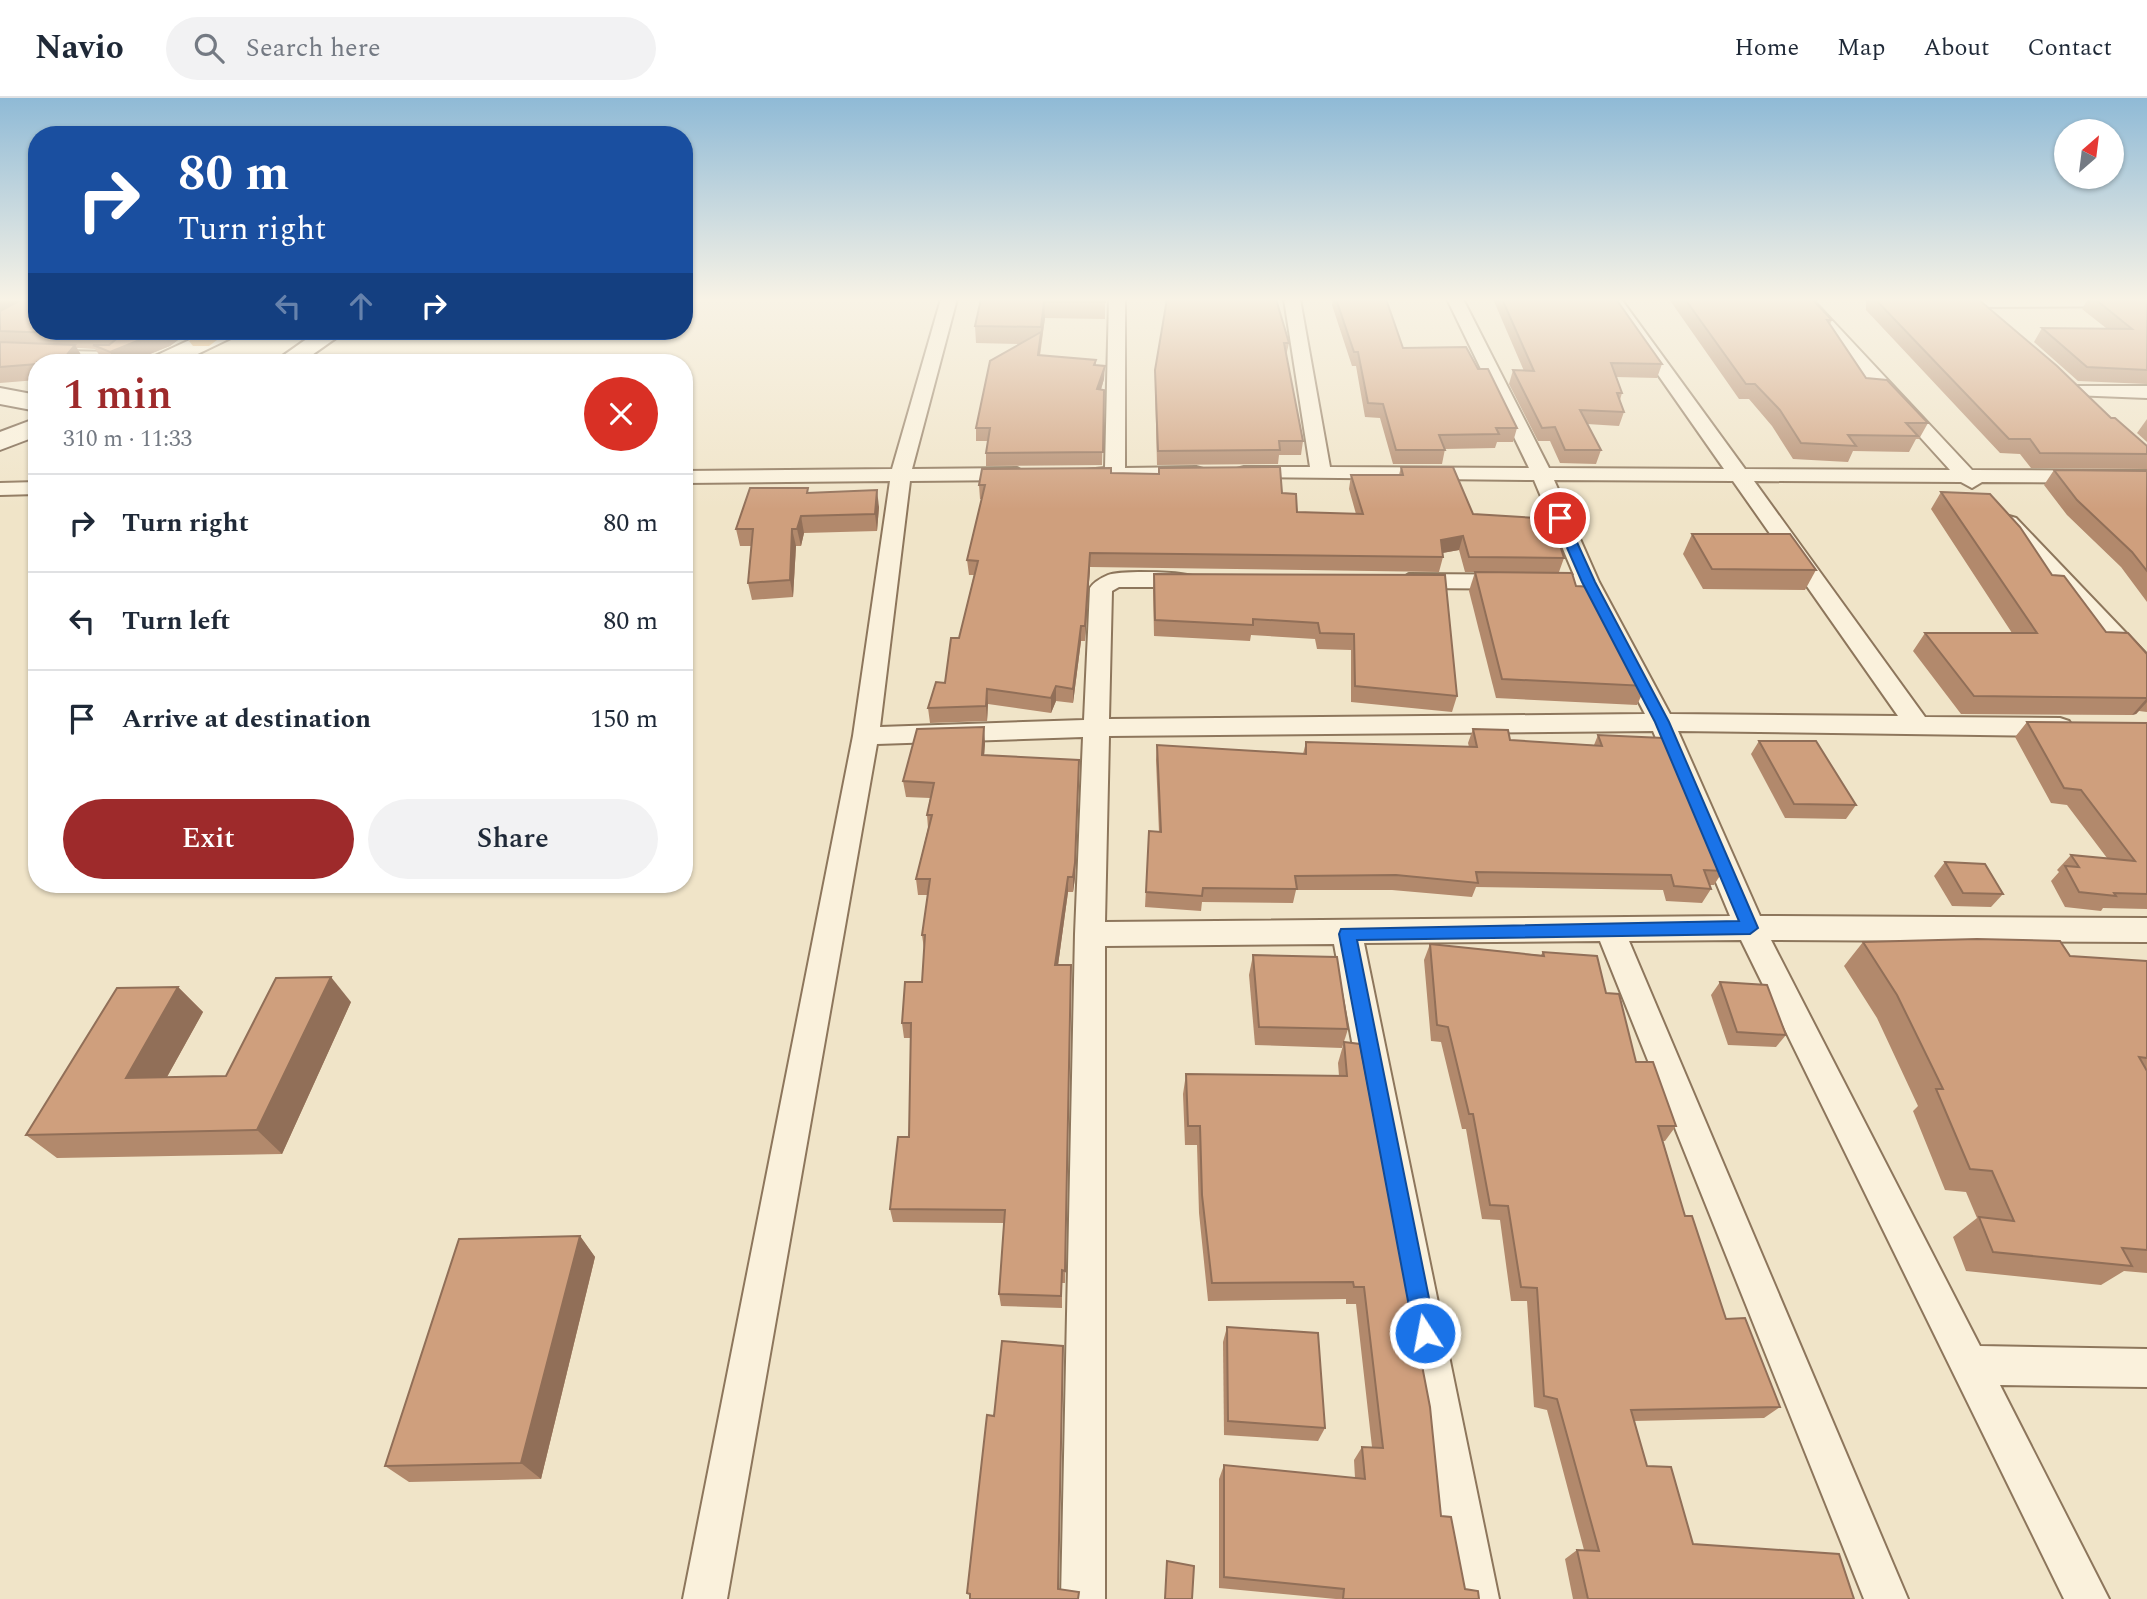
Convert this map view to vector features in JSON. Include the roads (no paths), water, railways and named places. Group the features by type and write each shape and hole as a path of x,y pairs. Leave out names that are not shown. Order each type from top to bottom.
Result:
{"street":[{"path":"705,1599 775,1237 866,736 901,474 930,369"},
{"path":"1115,474 1116,369"},
{"path":"1304,369 1321,472"},
{"path":"1490,369 1542,475 1588,582 1662,722 1750,928 2087,1599"},
{"path":"1663,369 1918,726"},
{"path":"1867,369 2147,669"},
{"path":"2097,410 2072,386 2147,391"},
{"path":"0,390 28,388"},
{"path":"0,396 24,417 0,442"},
{"path":"1075,474 1321,472 2147,477"},
{"path":"693,478 1035,474"},
{"path":"0,489 28,488"},
{"path":"1083,1599 1090,934 1094,728 1101,588 1115,580 1213,580"},
{"path":"1394,581 1588,582"},
{"path":"866,736 1094,728 1662,722 2080,727"},
{"path":"1090,934 1347,934 1750,928 2147,930"},
{"path":"1610,930 1886,1599"},
{"path":"1347,934 1477,1599"},
{"path":"1968,1365 2147,1368"}]}
